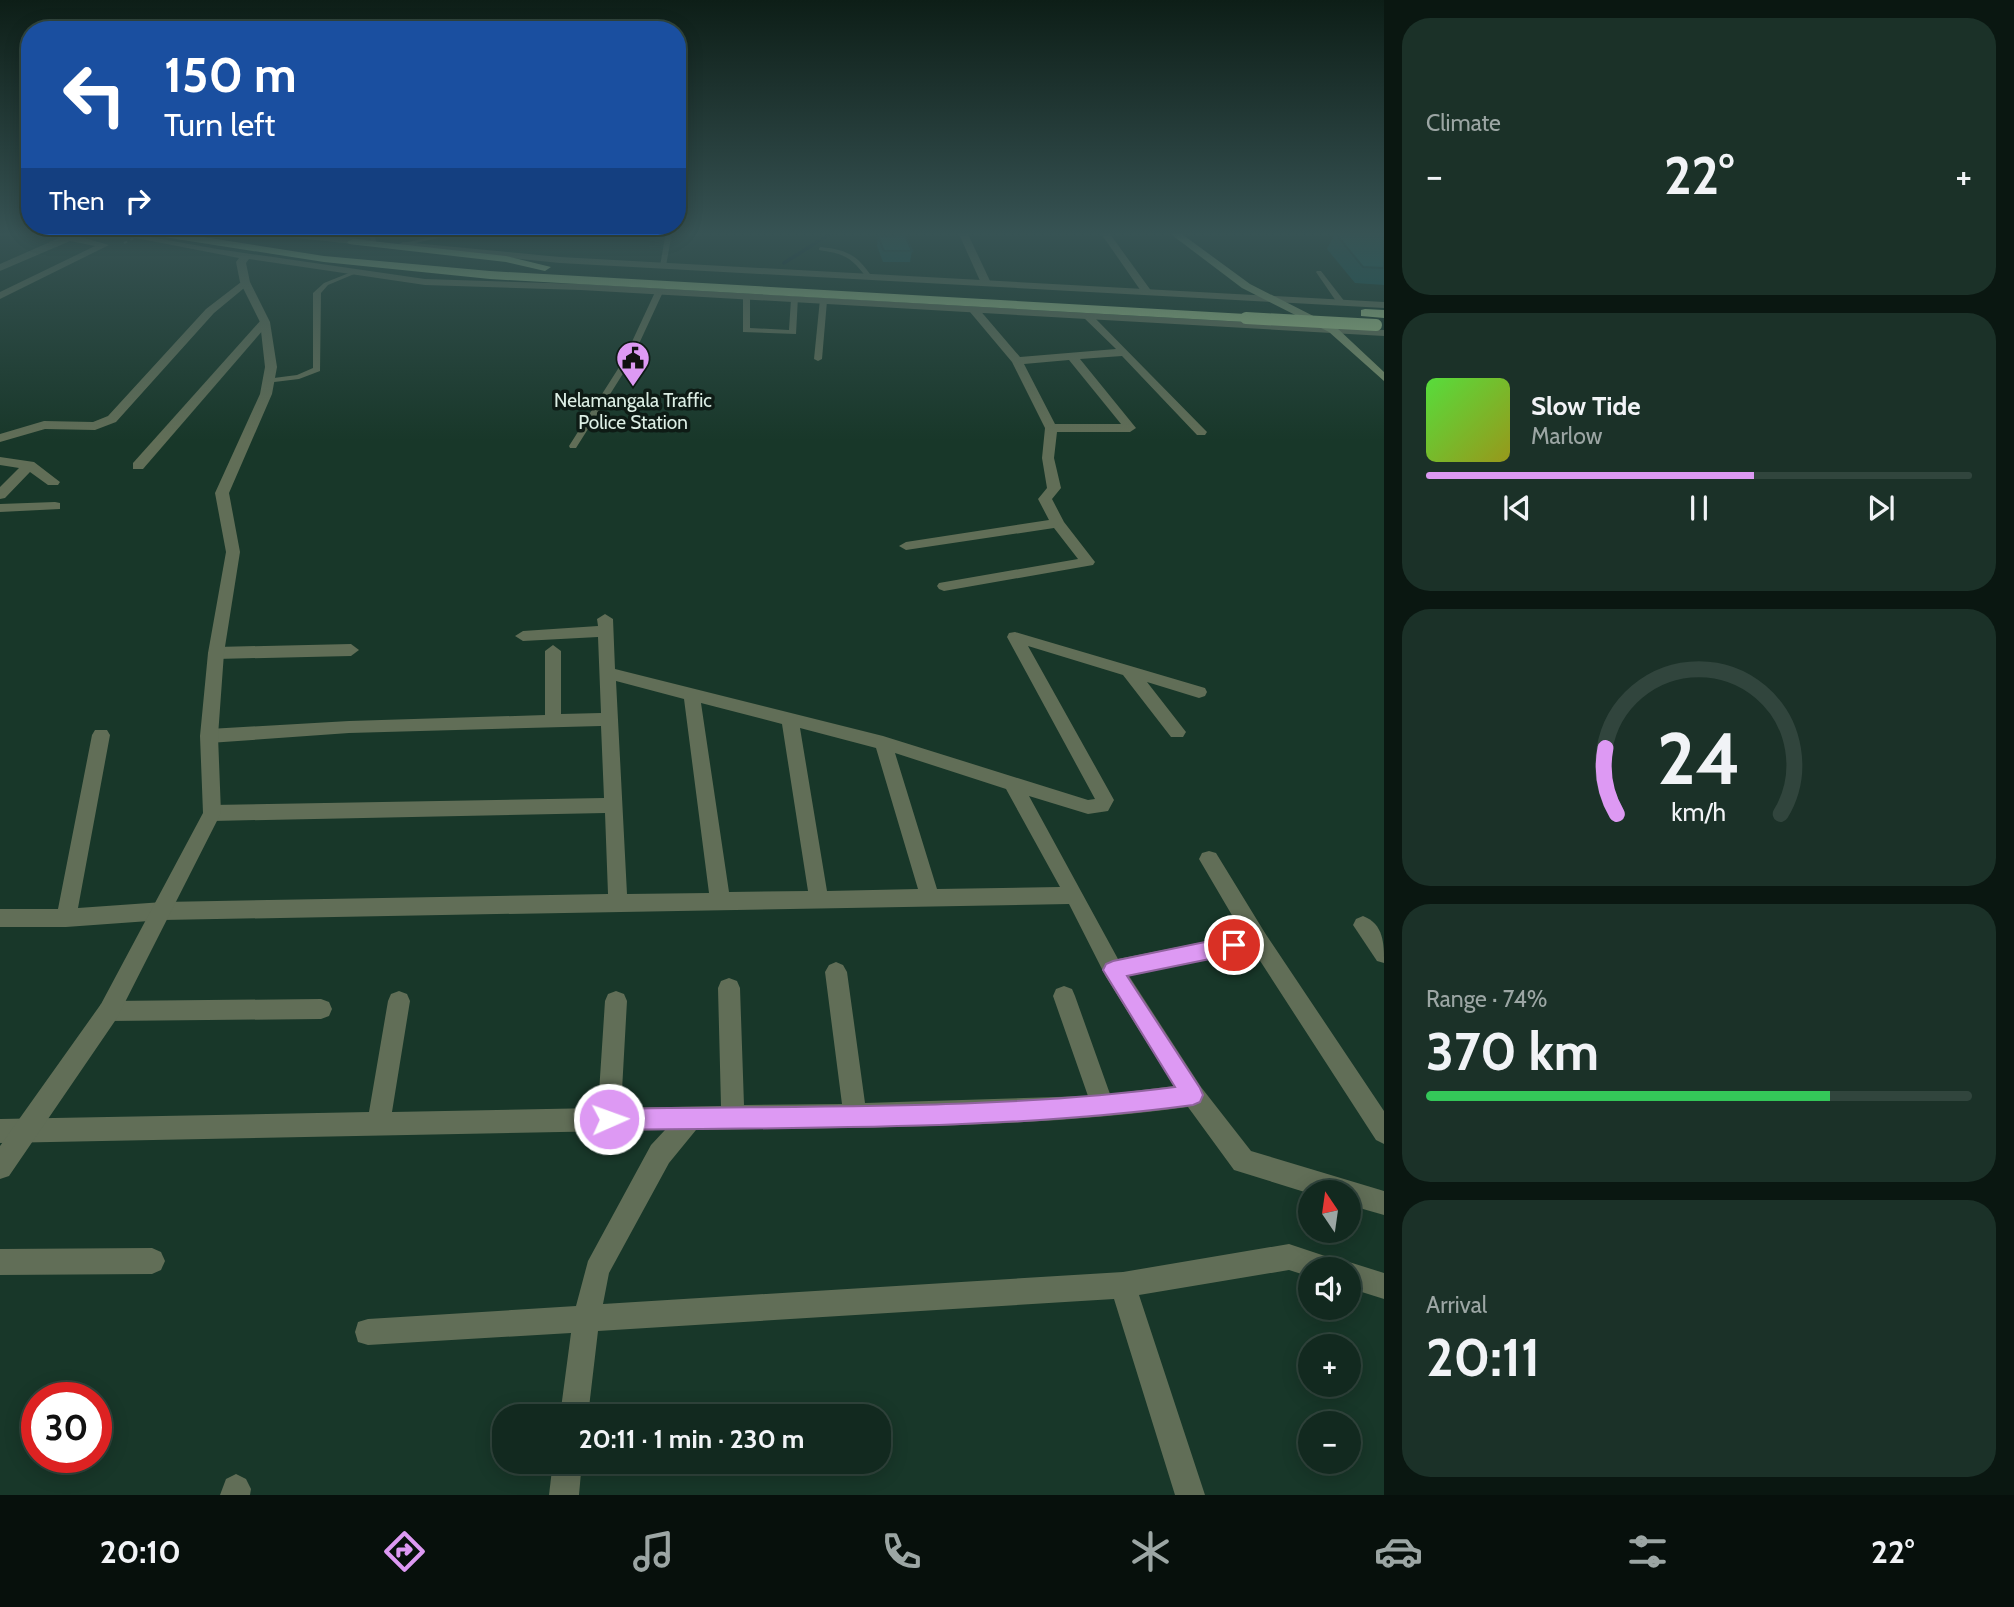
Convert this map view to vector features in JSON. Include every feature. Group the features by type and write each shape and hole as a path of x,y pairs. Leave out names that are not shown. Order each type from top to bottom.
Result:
{"highway":[{"path":"1028,302 1243,312 1365,313 1382,324"},
{"path":"1084,302 1382,324"}],"main road":[{"path":"1275,302 1333,330 1384,378"}],"street":[{"path":"0,438 44,425 95,426 112,419 222,302"},
{"path":"0,1167 109,1011 212,813 209,736 216,653 233,552 222,493 266,394 271,367 265,322 255,302"},
{"path":"836,302 1333,330 1382,324"},
{"path":"1337,302 1384,305"},
{"path":"944,586 1088,562 1058,523 1045,499 1054,488 1048,458 1051,428 1017,361 974,310"},
{"path":"1087,316 1201,432"},
{"path":"138,466 265,322"},
{"path":"1017,361 1125,352"},
{"path":"1051,428 1129,428 1072,357"},
{"path":"0,461 29,465 53,482"},
{"path":"0,495 29,465"},
{"path":"0,508 55,506"},
{"path":"906,547 1058,523"},
{"path":"523,636 605,625 618,904"},
{"path":"607,673 883,743 1088,807 1101,806 1105,800 1015,637 1199,692"},
{"path":"216,653 351,650"},
{"path":"553,651 553,720"},
{"path":"1129,671 1177,732"},
{"path":"692,695 720,902"},
{"path":"209,736 349,726 609,719"},
{"path":"790,719 819,900"},
{"path":"65,918 101,735"},
{"path":"883,743 930,897"},
{"path":"1011,781 1075,895 1113,970 1193,1095 1243,1161 1307,1180"},
{"path":"212,813 613,805"},
{"path":"1209,859 1258,940 1384,1132"},
{"path":"0,918 65,918 163,911 1075,895"},
{"path":"1363,925 1384,954"},
{"path":"1113,970 1258,940"},
{"path":"836,972 855,1114"},
{"path":"729,988 733,1116"},
{"path":"1064,996 1103,1107"},
{"path":"609,1119 616,1000"},
{"path":"379,1122 399,1001"},
{"path":"109,1011 321,1009"},
{"path":"0,1131 969,1113 1103,1107 1193,1095"},
{"path":"575,1404 586,1319 597,1270 660,1154 692,1117"},
{"path":"1362,1196 1384,1203"},
{"path":"368,1332 1123,1285 1289,1257 1298,1260"},
{"path":"0,1262 152,1261"},
{"path":"1361,1279 1384,1286"},
{"path":"1123,1285 1189,1495"},
{"path":"564,1495 566,1474"}],"lane":[{"path":"269,381 299,377 317,369 317,302"},
{"path":"573,446 627,361 654,302"},
{"path":"746,302 746,330 793,332 795,302"},
{"path":"818,359 823,302"}],"place":[{"name":"Nelamangala Traffic Police Station","path":"633,388"}],"route":[{"path":"609,1119 969,1113 1103,1107 1193,1095 1113,970 1234,945"}]}
